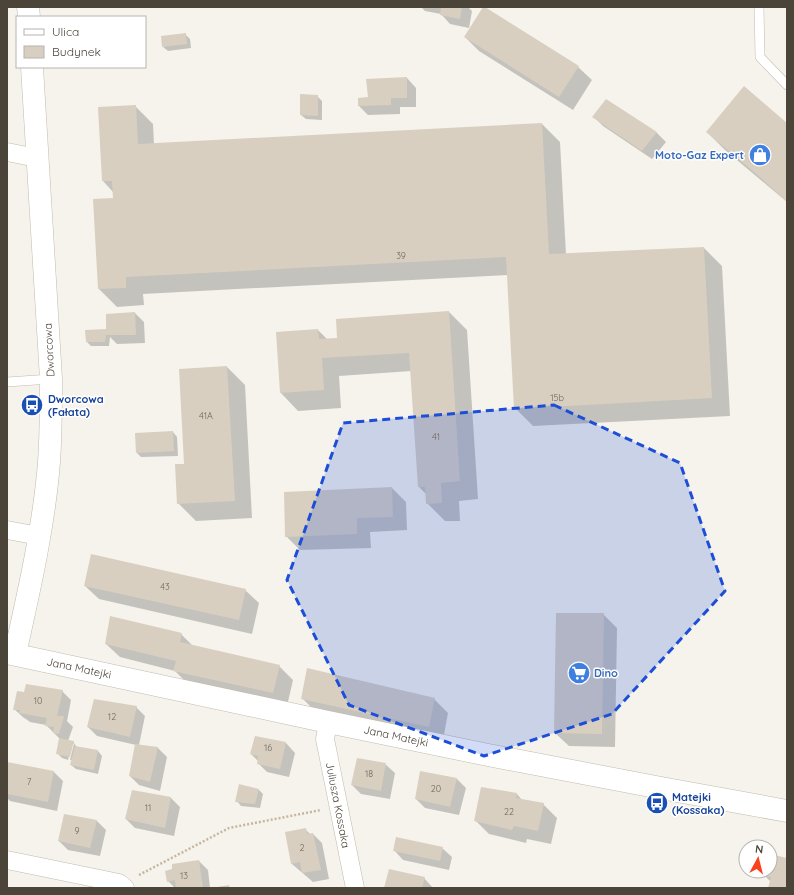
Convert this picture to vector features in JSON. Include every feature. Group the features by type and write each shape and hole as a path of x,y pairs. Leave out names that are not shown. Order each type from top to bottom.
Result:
{"street":[{"name":"Dworcowa","path":"11,653 24,615 39,536 49,462 51,379 32,68"},
{"path":"7,152 37,158"},
{"path":"7,530 39,536"},
{"name":"Jana Matejki","path":"11,653 328,722 661,788 787,811"},
{"name":"Juliusza Kossaka","path":"328,722 325,739 355,888"},
{"path":"7,860 123,886"}],"lane":[{"path":"759,7 760,57 787,85"},
{"path":"7,382 51,379"}],"path":[{"path":"123,886 229,828 339,807"}],"highlighted area":[{"path":"554,405 680,463 725,591 612,714 484,756 349,705 287,580 343,423"}],"building":[{"path":"441,7 462,7 460,19 440,15"},
{"path":"483,7 579,66 559,97 464,37"},
{"path":"186,33 187,44 162,47 161,36"},
{"path":"407,77 407,98 391,98 391,105 358,106 358,98 368,97 366,79"},
{"name":"Moto-Gaz Expert","path":"744,86 787,123 787,202 706,132"},
{"path":"300,94 318,95 318,116 300,115"},
{"path":"606,99 657,132 642,151 592,117"},
{"path":"136,105 138,144 542,123 549,254 704,247 712,398 514,409 506,257 126,277 126,288 98,289 93,199 113,198 112,181 102,181 98,107"},
{"path":"449,311 460,481 441,483 442,503 426,504 425,487 418,487 409,353 322,358 324,390 280,393 276,332 318,329 319,339 337,338 336,319"},
{"path":"135,312 136,335 106,335 105,342 86,342 85,330 106,329 106,314"},
{"path":"227,366 235,501 177,504 175,464 184,464 179,369"},
{"path":"173,431 174,451 136,453 135,433"},
{"path":"392,487 393,517 357,518 357,534 285,537 284,492"},
{"path":"91,554 246,589 239,620 84,586"},
{"name":"Dino","path":"556,613 604,613 602,734 554,733"},
{"path":"110,616 182,633 180,642 280,665 273,693 173,671 176,661 105,644"},
{"path":"307,668 435,698 429,727 301,699"},
{"path":"26,684 63,690 57,716 64,716 59,734 53,733 54,727 45,726 47,718 19,713 20,710 13,710 17,691 24,692"},
{"path":"94,699 137,706 130,737 87,727"},
{"path":"255,736 286,742 280,769 257,764 258,756 250,754"},
{"path":"59,738 74,741 70,757 56,754"},
{"path":"135,744 158,747 150,782 129,776"},
{"path":"75,746 98,750 94,770 70,765"},
{"path":"357,758 386,763 381,791 351,785"},
{"path":"7,762 54,771 48,802 7,794"},
{"path":"420,771 457,778 450,807 415,799"},
{"path":"239,784 259,789 255,804 235,802"},
{"path":"481,787 517,793 516,798 544,803 538,831 514,826 512,830 474,821"},
{"path":"132,790 171,797 165,828 125,819"},
{"path":"64,814 97,820 90,848 58,841"},
{"path":"306,828 307,834 313,833 321,870 302,873 300,862 291,864 285,832"},
{"path":"396,837 443,847 440,861 393,851"},
{"path":"778,856 787,858 787,888 768,888 770,879 778,879"},
{"path":"199,860 203,888 176,888 175,880 167,882 165,871 172,869 172,864"},
{"path":"389,869 425,877 422,888 384,888"},
{"path":"229,885 230,888 217,888 217,887"}],"place":[{"name":"Moto-Gaz Expert","path":"760,155"},
{"name":"Dworcowa (Fałata)","path":"32,405"},
{"name":"Dino","path":"579,673"},
{"name":"Matejki (Kossaka)","path":"657,803"}]}
